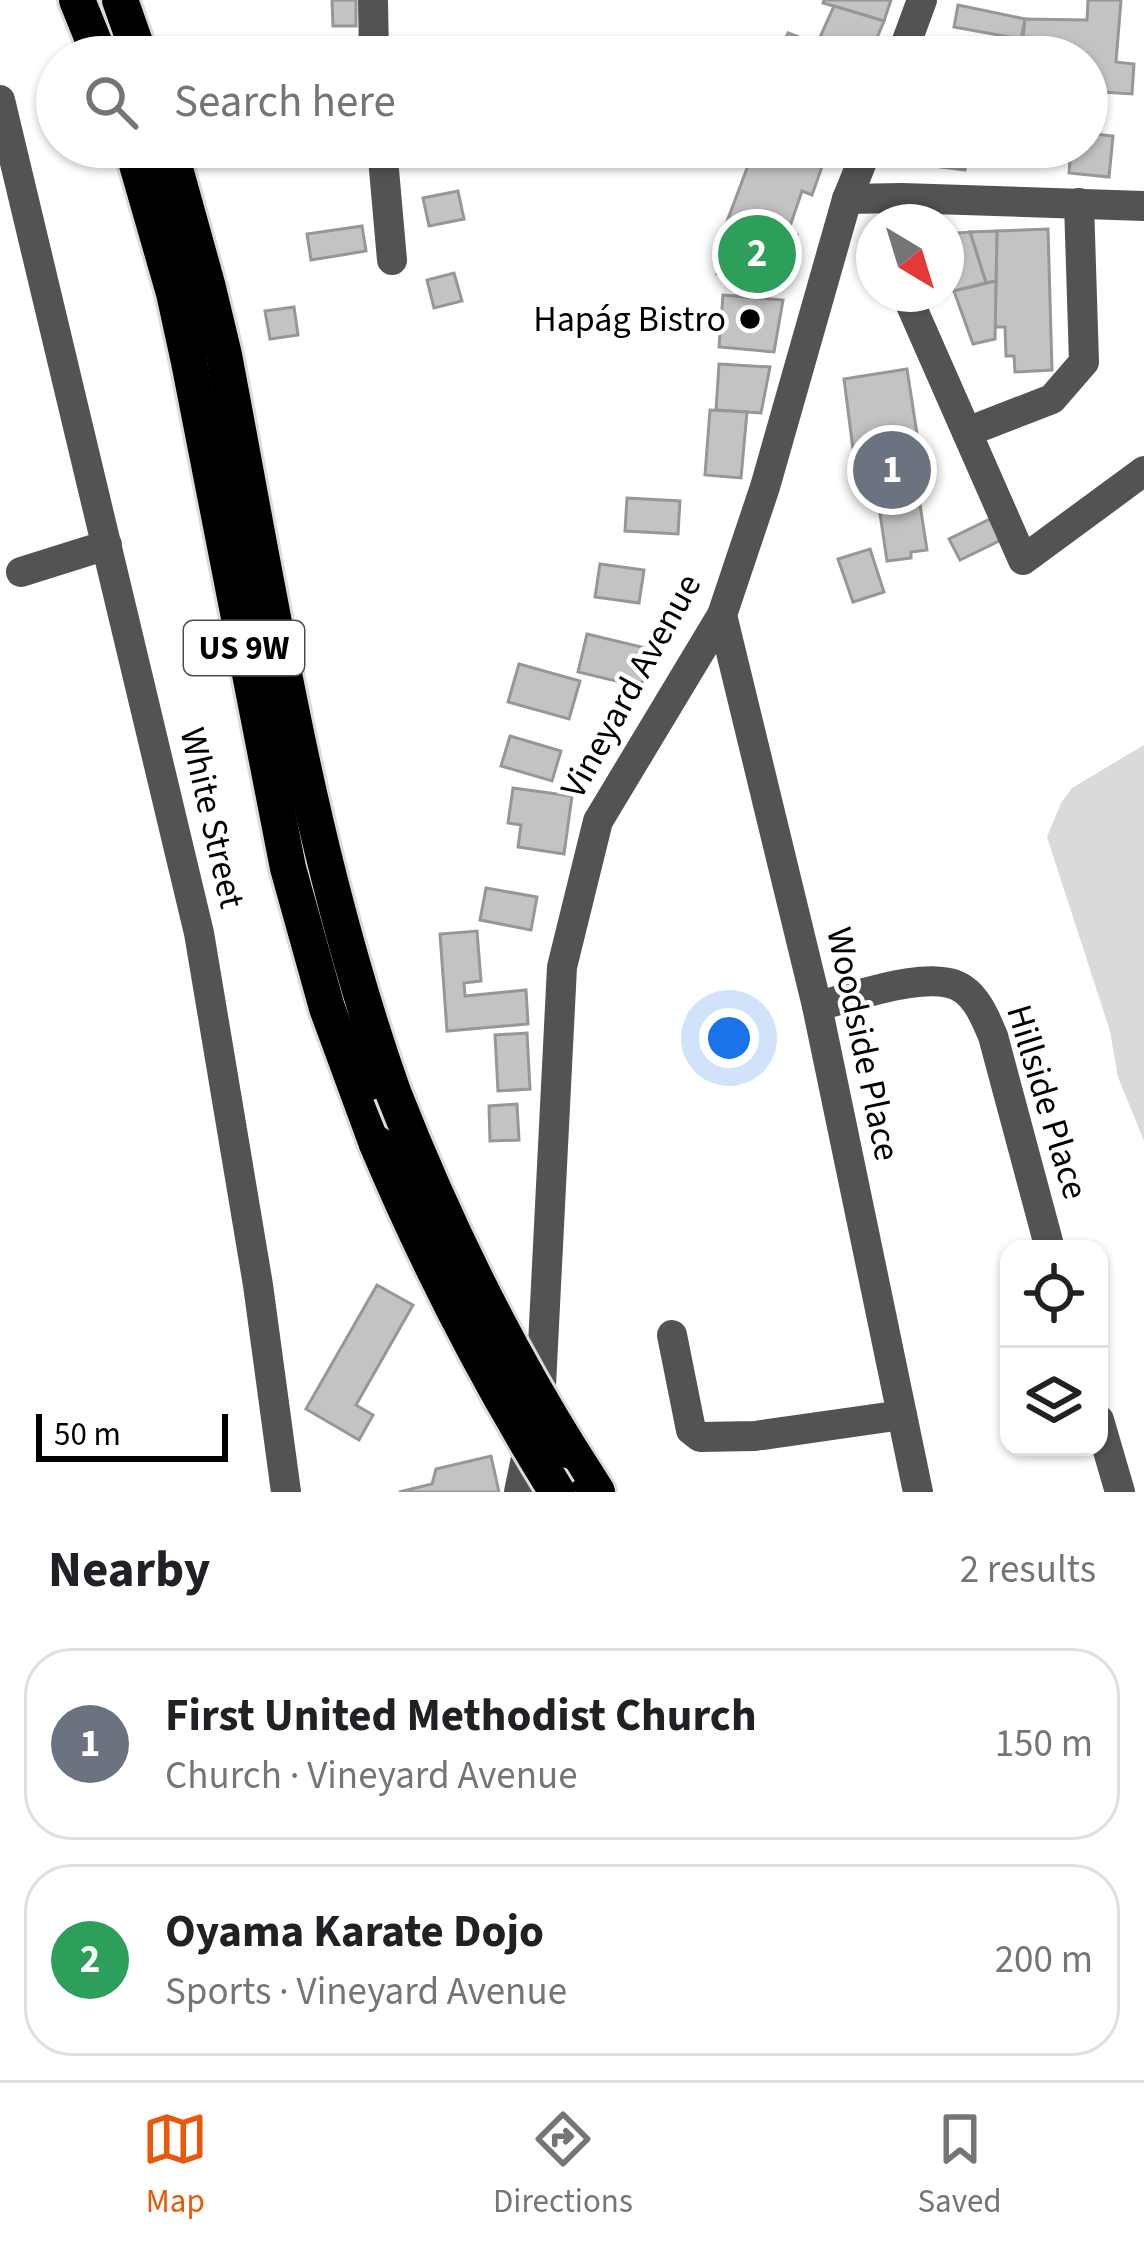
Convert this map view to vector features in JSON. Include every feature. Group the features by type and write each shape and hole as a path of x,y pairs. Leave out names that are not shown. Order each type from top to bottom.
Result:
{"highway":[{"path":"77,0 92,36"},
{"path":"120,0 133,36"},
{"name":"US 9W","path":"138,168 174,293 289,868 327,1008 377,1144 421,1245 494,1387 557,1492"},
{"name":"US 9W","path":"175,168 224,355 322,859 361,998 393,1092 460,1250 524,1371 597,1492"}],"street":[{"path":"373,0 374,36"},
{"path":"909,36 922,0"},
{"name":"White Street","path":"0,100 199,933 258,1286 286,1492"},
{"path":"384,168 392,260"},
{"name":"Vineyard Avenue","path":"862,204 866,168"},
{"path":"967,432 1052,399 1084,362 1079,203"},
{"path":"964,205 1144,206"},
{"name":"Vineyard Avenue","path":"519,1492 541,1385 562,967 598,821 722,614 856,224"},
{"path":"915,312 1023,560 1144,472"},
{"path":"21,572 107,545"},
{"name":"Woodside Place","path":"722,614 817,1006 918,1492"},
{"name":"Hillside Place","path":"817,1006 911,983 940,980 963,988 994,1036 1048,1240"},
{"path":"672,1334 692,1430 700,1437 755,1436 902,1415"},
{"path":"1108,1451 1120,1492"}],"shaded area":[{"path":"1144,745 1144,1141 1118,1077 1110,1031 1047,837 1072,788"}],"building":[{"path":"332,0 356,0 356,26 333,26"},
{"path":"824,0 891,0 884,21"},
{"path":"1088,0 1121,0 1116,62 1134,64 1132,94 1108,92 1108,36 1023,36 1025,19 1087,20"},
{"path":"958,5 1025,19 1022,36 954,27"},
{"path":"834,6 884,21 878,36 821,36"},
{"path":"1108,135 1113,136 1109,177 1069,173 1069,168 1108,168"},
{"path":"747,168 822,168 812,195 802,191 788,232 726,224"},
{"path":"458,191 464,219 429,226 423,198"},
{"path":"726,224 797,235 787,284 717,274"},
{"path":"362,226 366,251 311,260 307,234"},
{"path":"1048,229 1052,370 1015,372 1014,356 1006,356 1005,327 995,327 997,231"},
{"path":"997,231 996,281 986,283 970,232"},
{"path":"964,232 970,232 986,283 964,288"},
{"path":"454,273 462,301 434,308 427,280"},
{"path":"996,281 995,339 973,344 962,312 964,289"},
{"path":"723,295 783,300 774,352 719,347"},
{"path":"294,307 298,335 270,339 265,311"},
{"path":"719,364 770,367 761,413 716,410"},
{"path":"907,369 919,447 926,446 931,482 917,485 927,550 887,561 877,493 859,496 844,379"},
{"path":"710,410 747,412 741,478 705,475"},
{"path":"627,498 680,501 678,534 625,531"},
{"path":"990,519 1001,540 960,560 949,539"},
{"path":"870,549 884,592 853,602 838,559"},
{"path":"600,564 644,570 639,603 595,597"},
{"path":"587,634 650,649 641,687 578,672"},
{"path":"519,664 580,681 569,719 508,702"},
{"path":"510,736 561,751 552,781 501,766"},
{"path":"513,788 572,796 564,854 518,847 521,825 508,823"},
{"path":"486,888 537,897 531,930 480,920"},
{"path":"477,931 481,981 464,983 465,996 526,990 528,1024 447,1031 440,934"},
{"path":"527,1033 530,1089 498,1091 495,1035"},
{"path":"517,1104 519,1140 490,1141 489,1106"},
{"path":"377,1285 413,1305 356,1405 373,1415 359,1440 306,1409"},
{"path":"491,1456 499,1492 399,1492 432,1484 436,1469"}],"place":[{"name":"Oyama Karate Dojo","path":"757,254"},
{"name":"Hapág Bistro","path":"750,319"},
{"name":"First United Methodist Church","path":"892,470"}]}
